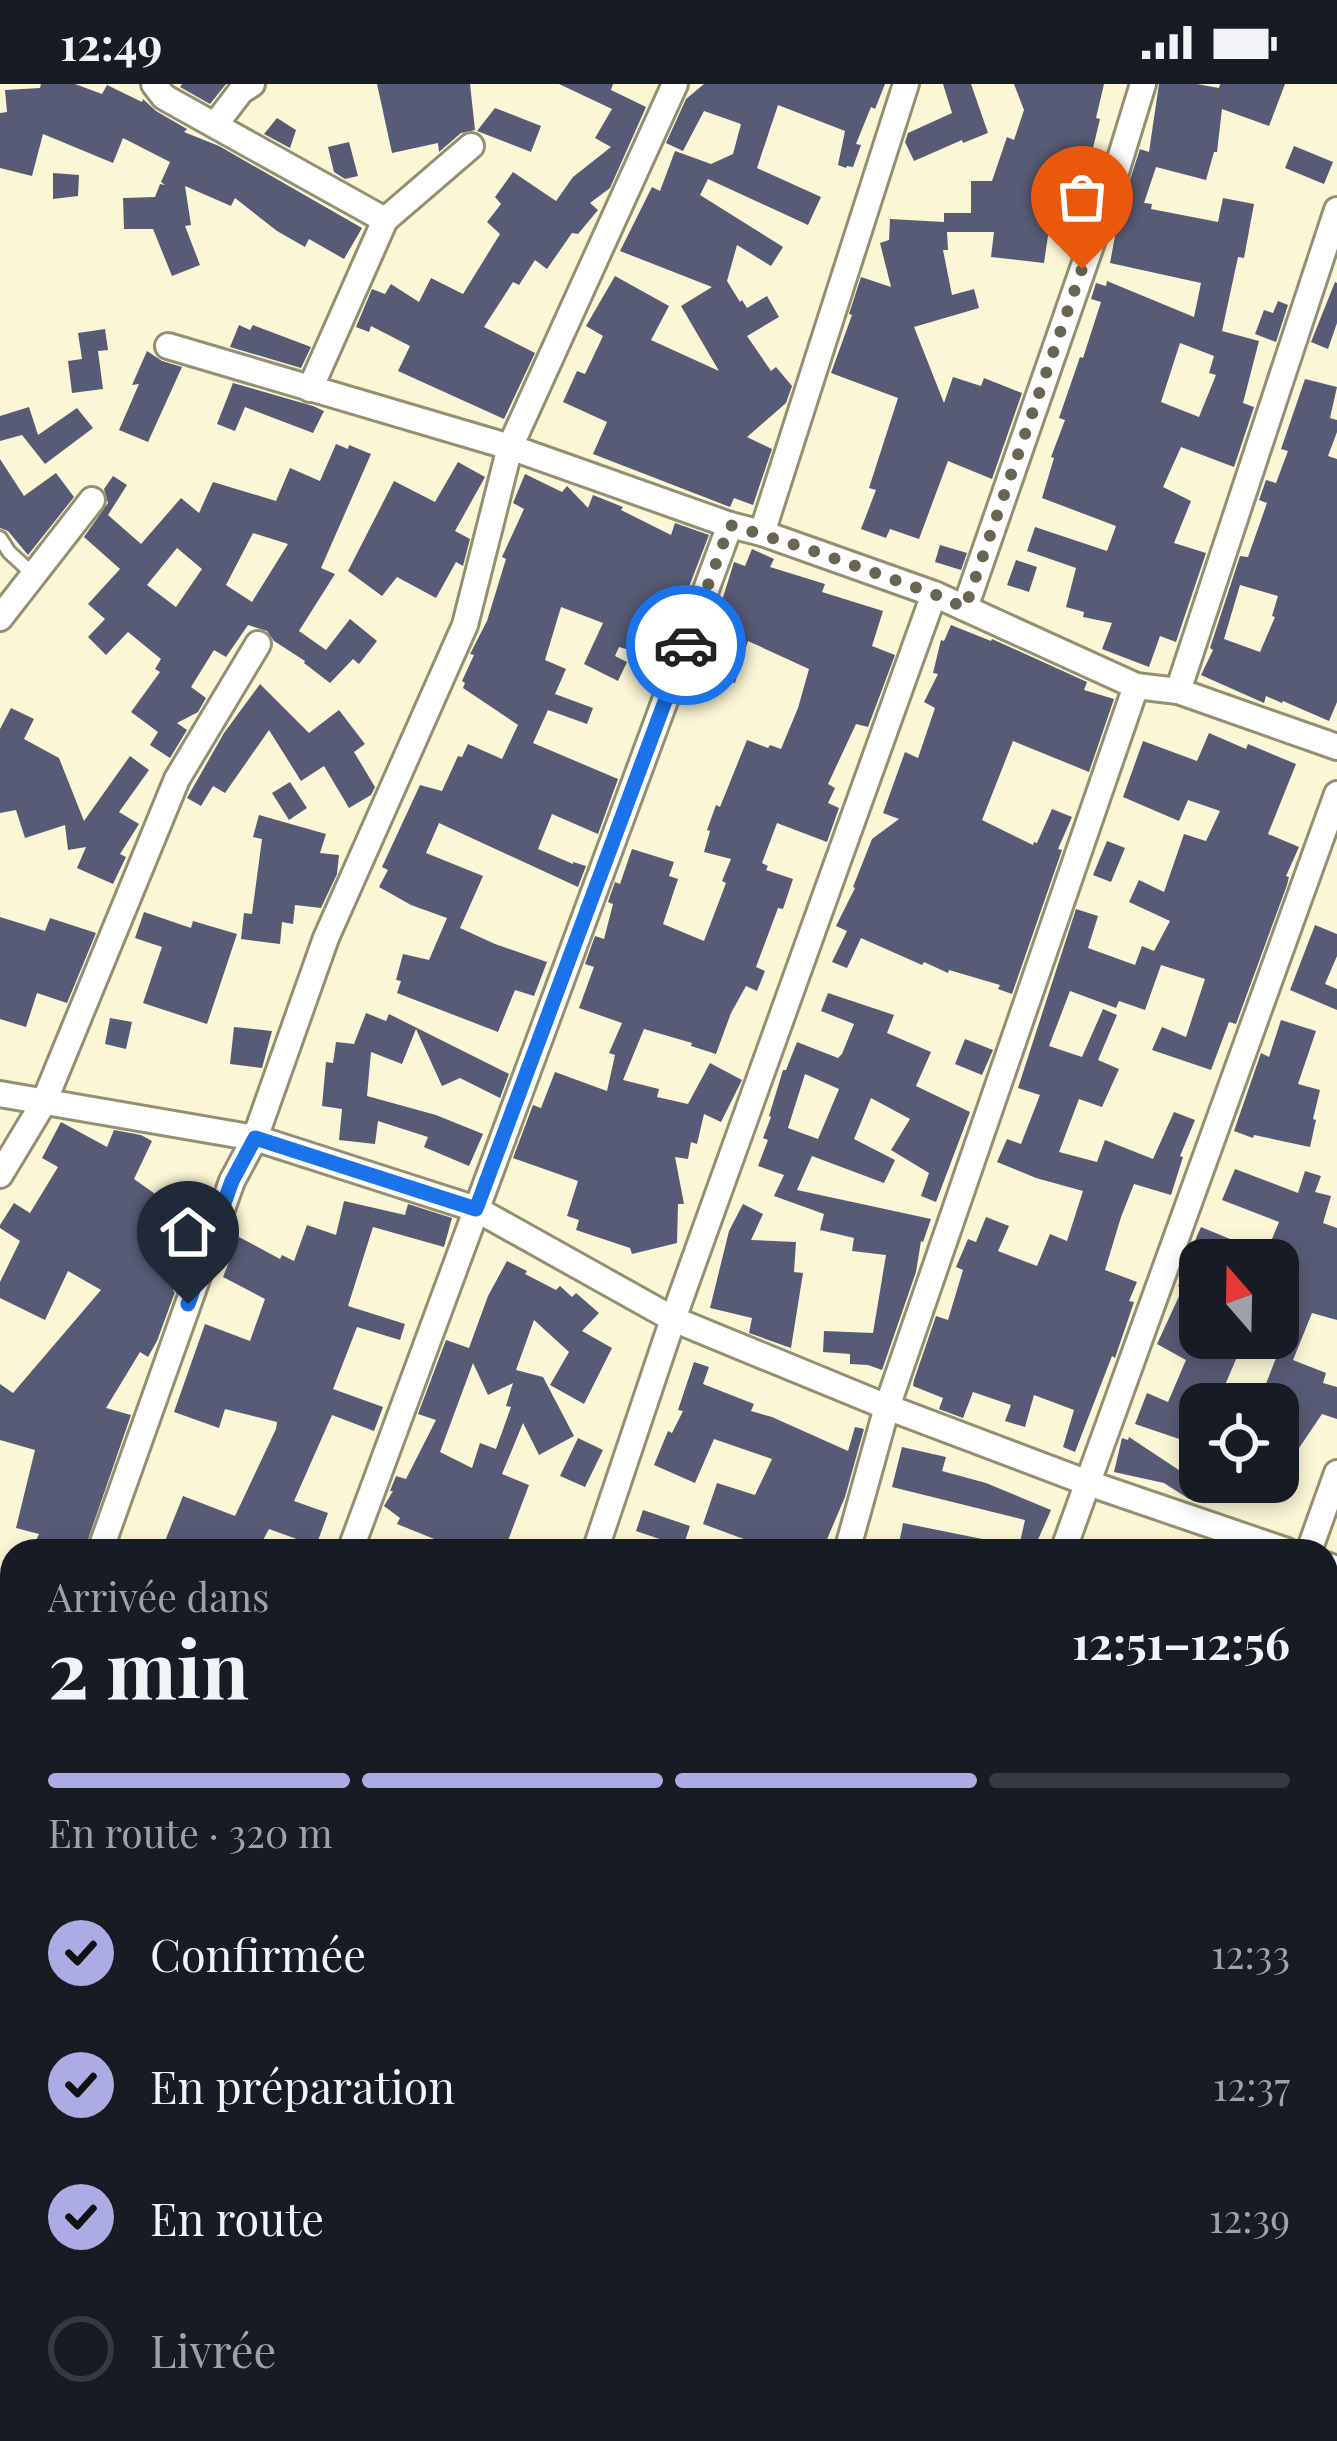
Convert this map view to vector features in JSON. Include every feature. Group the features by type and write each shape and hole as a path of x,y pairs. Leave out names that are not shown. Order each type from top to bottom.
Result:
{"street":[{"path":"154,84 164,97 385,220"},
{"path":"215,125 252,84"},
{"path":"104,1539 232,1181 255,1138 326,938 465,625 510,447 674,84"},
{"path":"762,533 906,84"},
{"path":"965,608 1143,84"},
{"path":"310,389 385,220 471,146"},
{"path":"1178,691 1337,210"},
{"path":"168,346 510,447 762,533 934,594 1136,686 1178,691 1337,747"},
{"path":"0,618 92,500"},
{"path":"354,1539 730,525"},
{"path":"599,1539 934,594"},
{"path":"0,1174 44,1102 177,779 258,644"},
{"path":"851,1539 887,1407 1136,686"},
{"path":"1067,1539 1337,794"},
{"path":"0,1094 255,1138 476,1209 674,1318 887,1407 1252,1539"},
{"path":"1313,1539 1337,1473"}],"lane":[{"path":"0,538 34,575"}],"building":[{"path":"41,84 75,84 102,94 107,85 143,99 187,129 184,132 219,146 362,228 344,259 309,239 305,247 235,198 231,206 185,186 191,225 185,226 200,265 172,276 153,229 124,229 123,198 155,197 160,184 165,185 161,182 170,162 123,138 113,163 43,134 32,176 0,168 5,90 40,88"},
{"path":"226,84 210,104 180,87"},
{"path":"377,84 470,84 475,130 461,133 439,152 438,143 392,153"},
{"path":"559,84 613,84 611,90 646,107 610,188 590,203 598,210 578,234 572,233 547,269 535,260 519,285 513,282 484,327 535,353 504,419 398,371 410,346 371,326 369,332 356,327 372,289 385,294 391,284 419,302 431,278 463,294 500,234 487,222 501,204 495,197 513,172 556,201 573,177 611,147 595,138 612,109"},
{"path":"704,84 885,84 856,144 861,145 853,167 838,165 845,131 778,105 757,168 821,197 808,225 708,179 700,195 783,247 771,266 737,245 727,281 747,308 767,296 779,317 747,336 771,371 776,367 792,386 786,403 747,437 772,449 753,505 734,498 730,507 593,454 607,422 563,402 577,371 585,374 603,336 586,326 615,276 669,306 651,340 719,371 681,306 712,287 620,251 652,187 660,191 675,151 711,164 733,154 741,124 704,111 683,151 666,143 686,99"},
{"path":"943,84 971,84 988,133 914,161 905,142 908,133 952,113"},
{"path":"1014,84 1104,84 1091,156 1064,149 1046,200 1057,204 1044,263 991,257 994,232 947,232 948,250 943,250 952,295 974,289 979,308 914,327 944,403 953,377 981,386 984,378 1022,393 992,479 948,461 919,539 890,529 886,538 861,529 876,490 869,488 898,398 831,373 861,277 891,287 880,243 889,240 890,219 944,222 944,213 971,213 971,181 992,181 1007,137 1014,140 1024,110"},
{"path":"1159,84 1219,88 1220,84 1285,84 1269,126 1222,109 1217,152 1206,180 1156,167 1144,203 1152,204 1151,209 1218,222 1223,198 1254,204 1222,331 1259,341 1243,403 1254,407 1234,467 1181,447 1163,487 1191,501 1174,543 1206,553 1176,642 1160,636 1149,667 1102,649 1112,623 1083,617 1084,612 1066,607 1076,568 1027,551 1035,527 1107,551 1116,526 1042,498 1065,420 1059,418 1101,302 1091,299 1096,283 1106,286 1107,281 1194,317 1201,283 1110,263 1112,235 1140,149 1149,152","holes":["1180,343 1214,356 1209,373 1216,375 1199,417 1161,402"]},
{"path":"495,108 541,126 531,152 477,131"},
{"path":"277,118 296,130 290,148 264,134"},
{"path":"349,142 358,176 345,179 334,172 328,147"},
{"path":"1294,146 1333,162 1324,184 1285,168"},
{"path":"53,173 79,175 78,196 53,199"},
{"path":"1335,282 1337,323 1328,349 1311,342"},
{"path":"1278,301 1288,305 1276,342 1255,334 1264,310 1273,313"},
{"path":"239,325 250,330 253,325 311,347 301,368 230,347"},
{"path":"105,329 108,350 98,351 103,389 72,393 68,361 82,359 78,333"},
{"path":"147,351 182,367 148,442 119,430"},
{"path":"1305,379 1337,387 1330,418 1337,420 1337,432 1328,456 1337,459 1337,702 1329,721 1266,696 1264,703 1201,675 1213,650 1240,556 1248,557 1267,503 1259,500 1266,480 1276,483 1288,451 1281,449","holes":["1240,585 1278,596 1260,652 1224,639"]},
{"path":"233,383 324,411 313,433 245,407 235,431 217,424"},
{"path":"29,407 38,435 77,408 93,428 45,464 22,435 0,441 0,416"},
{"path":"336,444 371,454 321,568 335,574 299,631 326,650 350,619 377,641 359,664 353,659 330,683 267,631 248,625 226,657 214,650 191,687 206,698 198,712 177,723 187,730 170,758 150,745 158,732 131,712 160,672 155,669 161,659 128,632 106,655 88,637 105,619 88,604 120,569 84,537 108,503 104,489 113,476 127,485 108,515 141,544 181,498 199,513 213,482 276,501 290,468 320,481","holes":["253,533 288,544 252,602 226,585","177,548 202,569 176,607 147,585"]},
{"path":"0,459 24,496 56,473 74,497 28,555 0,528"},
{"path":"458,462 485,477 455,531 470,539 463,566 456,562 436,598 397,577 382,596 348,571 394,481 435,502"},
{"path":"525,474 562,492 567,486 588,508 593,495 671,535 675,523 709,535 661,659 619,647 615,656 627,662 618,681 584,664 603,623 561,607 545,660 566,669 555,694 593,708 587,724 548,710 533,743 618,779 598,834 552,814 538,849 586,866 578,887 439,823 426,853 483,876 460,928 547,962 534,996 515,990 498,1032 397,993 403,954 429,960 447,918 379,887 388,870 382,867 420,785 442,791 468,744 502,759 518,725 463,688 462,681 487,621 506,559 502,557 524,509 513,503"},
{"path":"940,545 967,553 961,570 935,562"},
{"path":"752,549 774,559 770,567 825,584 822,592 883,611 872,646 895,655 868,727 856,724 828,784 835,788 828,803 839,808 827,842 777,823 762,863 768,866 766,870 793,879 756,967 765,971 757,991 746,986 716,1054 644,1029 623,1080 659,1089 657,1097 688,1104 710,1063 742,1080 721,1122 704,1114 688,1159 675,1157 684,1204 678,1204 677,1243 632,1254 630,1248 576,1230 579,1220 567,1216 578,1181 513,1158 533,1105 541,1108 555,1072 607,1091 615,1055 609,1053 622,1023 579,1008 594,967 585,964 595,936 604,939 613,904 608,902 632,849 674,862 669,876 678,879 663,924 704,941 731,859 704,852 716,805 720,807 747,740 781,749 798,708 809,669 748,641 735,683 695,670 734,562 745,566"},
{"path":"1016,560 1037,567 1029,592 1007,585"},
{"path":"951,625 1087,682 1084,690 1114,699 1089,772 1013,741 982,820 1033,845 1052,809 1072,817 1012,994 998,989 1000,985 922,965 861,938 847,968 832,962 847,931 836,926 872,839 899,819 883,813 905,752 918,758 935,708 924,702 938,674 933,673 941,640"},
{"path":"260,684 309,733 339,710 365,744 354,752 375,787 371,795 349,808 324,766 301,781 269,730 225,793 213,786 201,806 187,798 224,733"},
{"path":"11,708 34,719 24,739 59,758 84,821 130,756 149,770 119,812 139,824 120,854 126,857 113,884 77,868 86,847 68,850 65,825 25,838 16,810 0,813 0,729"},
{"path":"1209,733 1296,764 1268,834 1299,847 1236,1024 1229,1022 1211,1070 1152,1050 1162,1027 1186,1037 1205,979 1161,965 1145,1010 1119,1001 1116,1008 1070,991 1049,1046 1082,1057 1103,1009 1117,1015 1098,1060 1119,1069 1102,1107 1079,1099 1059,1152 1097,1162 1105,1140 1153,1159 1174,1112 1195,1120 1171,1195 1134,1184 1121,1217 1105,1270 1137,1282 1129,1301 1134,1302 1075,1452 1063,1447 1074,1410 1034,1395 1025,1427 1005,1421 1011,1405 973,1392 963,1418 939,1409 943,1398 913,1386 914,1380 936,1316 948,1320 963,1270 956,1267 968,1239 976,1242 986,1217 1009,1226 998,1251 1037,1266 1050,1234 1067,1241 1083,1191 997,1162 1007,1139 1021,1144 1040,1095 1018,1088 1076,909 1098,916 1088,948 1135,965 1142,946 1154,951 1170,921 1129,902 1139,880 1164,892 1184,834 1206,841 1220,811 1188,800 1179,821 1123,797 1143,741 1197,761"},
{"path":"290,782 307,808 289,820 272,793"},
{"path":"259,815 326,834 320,853 339,855 337,874 321,908 295,905 293,924 282,922 280,944 241,939 244,913 252,914 262,839 253,837"},
{"path":"1107,841 1125,848 1111,882 1093,875"},
{"path":"144,912 191,928 193,921 237,934 207,1024 143,1003 162,947 135,938"},
{"path":"0,917 45,931 50,918 96,933 67,1003 37,993 26,1027 0,1019"},
{"path":"1315,925 1337,934 1337,956 1325,984 1337,989 1337,1010 1290,990"},
{"path":"828,993 894,1015 887,1033 931,1052 916,1086 970,1112 936,1202 921,1196 929,1173 891,1150 910,1119 871,1098 854,1139 895,1160 884,1183 812,1156 797,1190 931,1219 882,1370 850,1364 850,1354 823,1352 824,1331 873,1333 886,1255 852,1251 854,1238 820,1230 824,1214 774,1196 784,1175 758,1166 783,1070 797,1042 838,1058 842,1054 854,1024 821,1011","holes":["805,1074 839,1089 818,1139 788,1128"]},
{"path":"366,1013 386,1021 389,1014 509,1074 500,1098 460,1078 442,1086 416,1029 402,1064 371,1052 367,1096 483,1134 469,1166 424,1147 428,1137 378,1121 375,1144 339,1140 342,1109 322,1106 326,1062 333,1063 336,1042 354,1044"},
{"path":"110,1018 132,1022 126,1049 105,1044"},
{"path":"1281,1020 1316,1031 1298,1084 1320,1090 1310,1147 1234,1131 1261,1053 1269,1057"},
{"path":"234,1027 272,1031 262,1068 230,1064"},
{"path":"965,1039 993,1050 982,1075 955,1064"},
{"path":"61,1122 107,1147 114,1130 141,1135 152,1141 134,1179 168,1203 170,1198 204,1211 157,1341 148,1357 140,1352 106,1408 131,1415 88,1539 37,1539 39,1534 16,1528 35,1450 0,1440 0,1384 13,1393 101,1290 68,1271 45,1320 0,1298 0,1282 20,1241 0,1225 14,1203 30,1213 58,1167 42,1158"},
{"path":"1235,1169 1298,1193 1305,1171 1321,1176 1315,1192 1331,1196 1323,1223 1337,1228 1337,1320 1312,1313 1299,1345 1299,1239 1272,1239 1279,1222 1222,1200"},
{"path":"344,1201 405,1215 408,1204 452,1218 444,1247 373,1227 348,1306 405,1324 400,1340 357,1327 333,1389 383,1407 374,1431 332,1415 294,1501 328,1513 319,1539 297,1539 269,1529 264,1539 166,1539 183,1496 235,1516 276,1429 277,1422 225,1409 219,1428 174,1412 205,1324 250,1341 265,1299 223,1277 239,1237 280,1259 282,1255 294,1261 307,1225 336,1235"},
{"path":"743,1204 763,1214 751,1240 796,1242 794,1272 803,1273 791,1348 749,1333 752,1318 710,1308 729,1231"},
{"path":"1201,1227 1230,1239 1196,1239"},
{"path":"507,1261 556,1290 560,1286 572,1297 576,1293 599,1313 582,1331 612,1348 584,1404 550,1385 569,1352 534,1320 516,1370 543,1377 574,1436 539,1455 523,1423 502,1474 529,1485 509,1539 434,1539 397,1524 400,1518 384,1506 396,1476 406,1479 436,1420 418,1414 446,1340 469,1348","holes":["473,1363 488,1395 513,1383 506,1406 511,1407 496,1449 480,1443 472,1468 440,1452"]},
{"path":"1179,1296 1179,1356 1157,1344"},
{"path":"1236,1359 1226,1383 1179,1383 1179,1439 1135,1424 1147,1393 1168,1402 1186,1360"},
{"path":"1276,1359 1293,1359 1326,1373 1323,1383 1337,1387 1337,1419 1322,1414 1299,1448 1299,1383 1266,1383"},
{"path":"694,1362 709,1367 703,1384 754,1404 751,1411 848,1451 855,1427 864,1429 845,1497 827,1539 744,1539 703,1524 717,1483 755,1495 772,1459 714,1439 695,1483 654,1465 668,1431 672,1433 683,1411 678,1410"},
{"path":"578,1438 603,1450 585,1487 560,1476"},
{"path":"1122,1438 1179,1470 1179,1493 1164,1483 1114,1472"},
{"path":"902,1447 946,1457 942,1471 1051,1510 1038,1539 1021,1539 1025,1520 892,1487"},
{"path":"643,1510 690,1526 686,1539 660,1539 636,1531"},
{"path":"903,1523 982,1539 900,1539"}],"way so far":[{"path":"686,645 730,525 965,608 1082,269"}],"route":[{"path":"188,1304 232,1181 255,1138 476,1209 686,645"}]}
